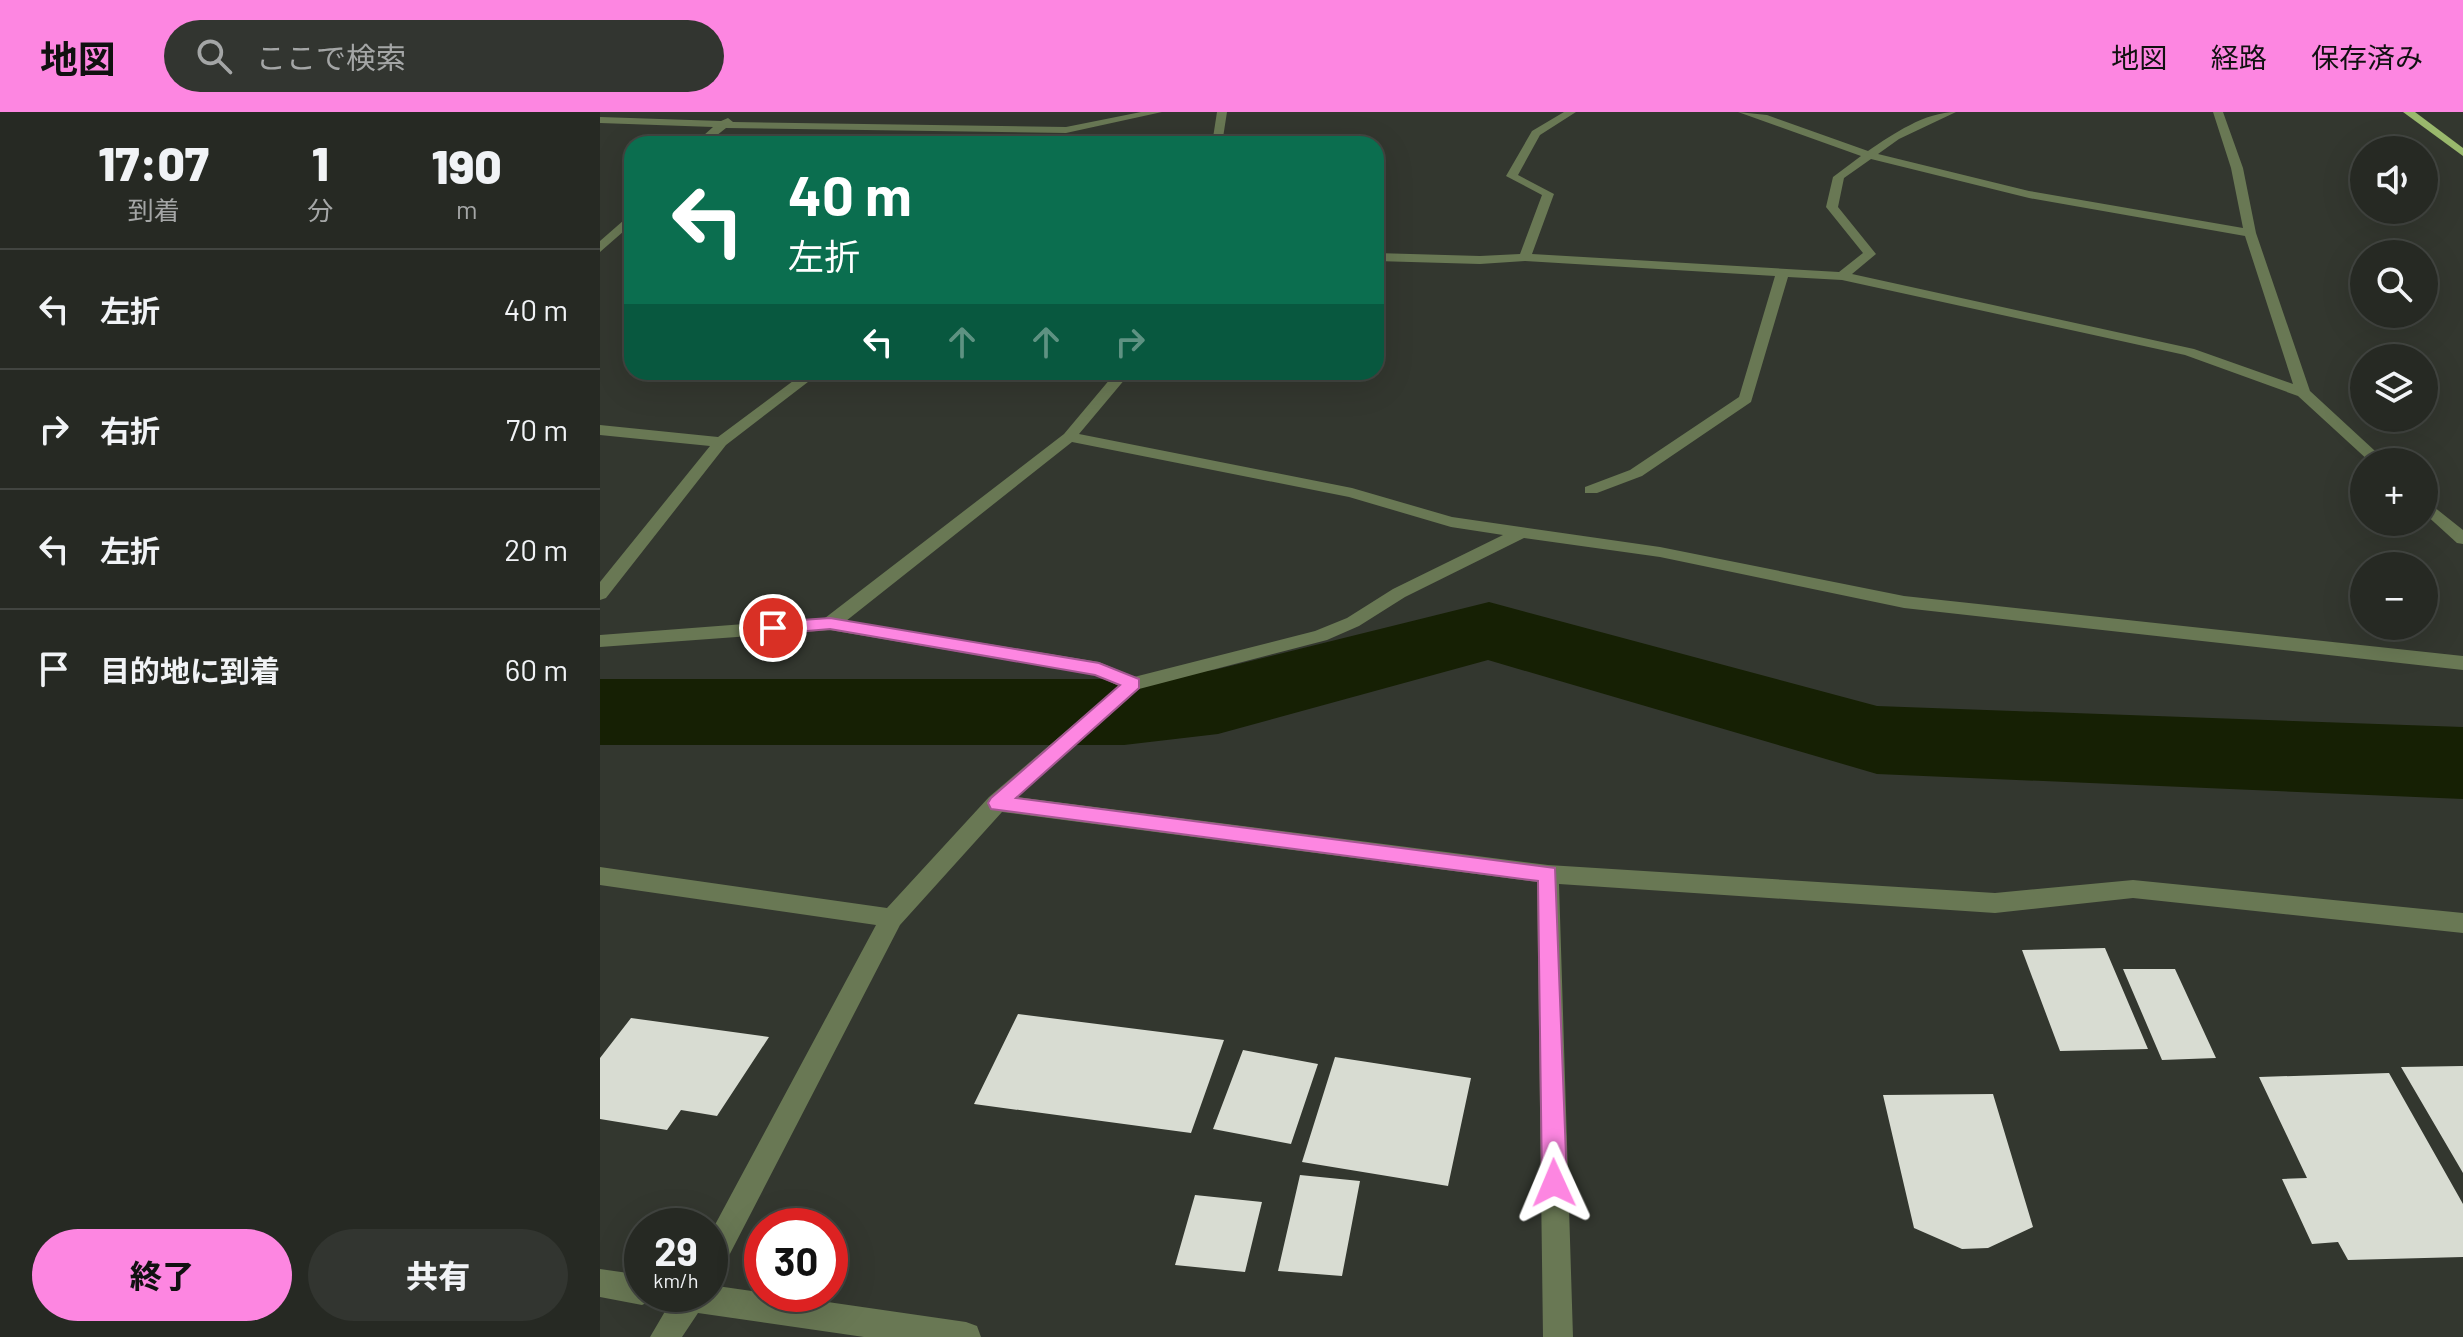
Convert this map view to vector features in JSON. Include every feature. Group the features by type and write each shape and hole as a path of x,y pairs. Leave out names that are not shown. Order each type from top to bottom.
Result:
{"main road":[{"path":"2408,112 2463,153"}],"street":[{"path":"708,136 723,123 746,112"},
{"path":"600,120 814,128 1066,130 1157,112"},
{"path":"1218,136 1222,112"},
{"path":"1525,257 1548,194 1512,176 1536,133 1571,112"},
{"path":"1743,112 1780,120 1867,154 2011,194 2250,233"},
{"path":"1842,276 1870,254 1832,207 1839,177 1867,154 1931,118 1951,112"},
{"path":"2218,112 2237,168 2250,233 2303,393"},
{"path":"1062,136 1066,130"},
{"path":"600,227 624,225"},
{"path":"600,248 624,228"},
{"path":"1384,257 1480,260 1525,257 1842,276 2189,352 2303,393 2364,448"},
{"path":"1591,490 1636,473 1746,399 1782,274"},
{"path":"600,594 721,442 803,380"},
{"path":"830,624 1069,437 1117,380"},
{"path":"600,430 721,442"},
{"path":"1069,437 1352,493 1451,522 1660,552 1904,602 2463,663"},
{"path":"2438,517 2463,539"},
{"path":"728,1229 892,918 997,803 1133,684 1320,636 1353,622 1399,593 1518,534"},
{"path":"600,641 830,624 1099,669 1133,684"},
{"path":"997,803 1548,874 1995,903 2133,889 2463,923"},
{"path":"1548,874 1558,1337"},
{"path":"600,876 892,918"},
{"path":"600,1283 624,1287"},
{"path":"728,1302 966,1337"},
{"path":"665,1337 676,1312"}],"building":[{"path":"2105,948 2148,1049 2060,1051 2022,950"},
{"path":"2123,969 2175,969 2216,1058 2162,1060"},
{"path":"1018,1014 1224,1040 1191,1133 974,1104"},
{"path":"631,1018 769,1037 717,1116 681,1110 667,1130 600,1119 600,1058"},
{"path":"1243,1050 1318,1064 1291,1144 1213,1129"},
{"path":"1335,1057 1471,1078 1448,1186 1302,1162"},
{"path":"2463,1066 2463,1173 2401,1067"},
{"path":"2389,1073 2463,1204 2463,1257 2348,1260 2338,1242 2312,1244 2282,1179 2307,1178 2259,1077"},
{"path":"1993,1094 2033,1227 1988,1248 1962,1249 1914,1228 1883,1095"},
{"path":"1300,1175 1360,1181 1342,1276 1278,1271"},
{"path":"1195,1195 1262,1202 1245,1272 1175,1265"}],"waterway":[{"path":"600,712 1124,712 1218,702 1250,691 1489,631 1877,740 2463,763"}],"route":[{"path":"773,628 830,624 1099,669 1133,684 997,803 1548,874 1554,1183"}]}
